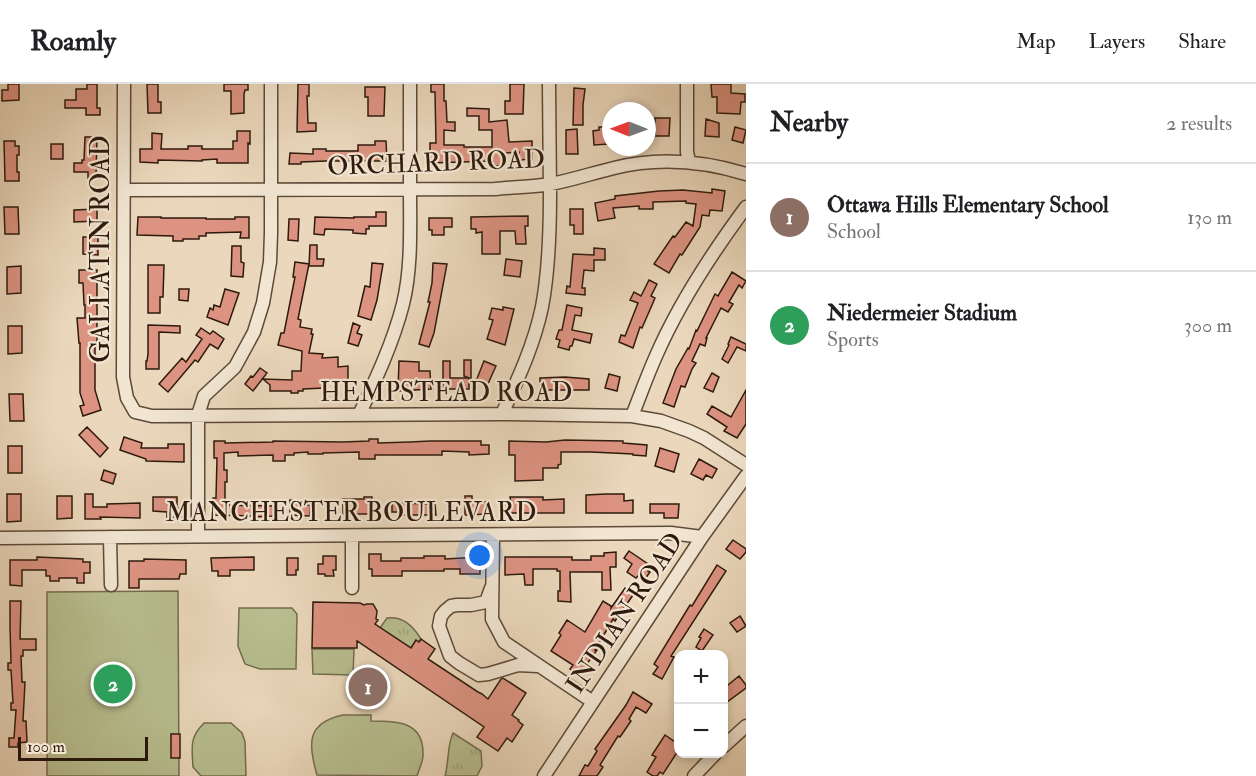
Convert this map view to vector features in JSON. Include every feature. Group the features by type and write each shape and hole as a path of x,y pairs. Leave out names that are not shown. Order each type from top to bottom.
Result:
{"street":[{"name":"GALLATIN ROAD","path":"124,84 123,377 127,398 135,412"},
{"path":"198,536 198,415 204,396 235,367 254,332 263,303 270,261 271,84"},
{"path":"359,415 382,366 404,302 411,231 410,84"},
{"path":"502,414 524,365 541,308 547,275 550,236 549,84"},
{"path":"687,84 689,161"},
{"name":"ORCHARD ROAD","path":"124,190 495,189 550,184 616,167 652,162 689,161 746,174"},
{"path":"632,416 656,355 679,311 720,243 746,207"},
{"name":"HEMPSTEAD ROAD","path":"135,412 152,416 502,414 632,416 661,421 689,431 746,465"},
{"name":"INDIAN ROAD","path":"544,776 702,537 746,476"},
{"name":"MANCHESTER BOULEVARD","path":"0,538 671,533 702,537"},
{"path":"493,535 492,619 504,642 593,702"},
{"path":"351,588 352,536"},
{"path":"110,537 111,585"},
{"path":"492,586 486,602 451,606 441,616 439,626 450,656 479,675 518,665 539,666"},
{"path":"728,742 746,726"},
{"path":"694,776 710,758"}],"green space":[{"path":"178,591 179,776 47,776 47,592"},
{"path":"239,608 292,608 297,614 296,669 260,669 245,664 238,646"},
{"path":"387,618 403,620 407,623 421,639 419,642 416,640 411,648 380,628"},
{"path":"312,649 354,649 353,675 313,674"},
{"path":"343,715 371,715 371,721 398,723 413,729 422,742 423,753 417,776 317,775 312,754 313,736 316,729 322,723"},
{"path":"204,723 231,723 242,733 245,742 246,776 201,776 193,767 194,738"},
{"path":"453,733 481,751 482,766 477,776 445,776"}],"building":[{"path":"8,84 19,84 19,100 2,101 2,90 8,90"},
{"path":"87,84 97,84 97,108 100,108 100,115 86,115 86,108 65,108 65,100 76,100 76,89 87,89"},
{"path":"147,84 158,84 158,102 161,102 161,113 148,113"},
{"path":"224,84 248,84 248,90 245,90 244,94 244,113 231,114 231,91 224,91"},
{"path":"298,84 309,84 308,123 316,123 316,131 297,132"},
{"path":"431,84 444,84 447,122 455,122 455,131 444,130 444,145 492,147 492,130 479,130 479,116 467,116 467,108 489,109 489,122 507,120 509,142 532,141 532,159 519,160 519,152 505,153 505,166 493,166 493,161 430,163 430,143 436,143 435,92 431,92"},
{"path":"510,84 524,84 523,114 505,114 505,101 510,101"},
{"path":"711,84 731,84 731,93 745,94 745,102 741,102 740,114 717,113 717,97 712,97"},
{"path":"365,87 385,87 384,116 368,116 368,97 365,97"},
{"path":"574,88 585,89 583,125 573,125"},
{"path":"656,118 670,118 669,136 656,136"},
{"path":"706,119 719,123 719,137 705,136"},
{"path":"599,127 602,127 602,144 594,145 593,131 599,130"},
{"path":"735,127 746,130 743,143 732,140"},
{"path":"577,129 578,154 566,154 566,130"},
{"path":"237,131 250,131 248,163 217,163 217,159 140,162 140,149 152,149 152,133 162,134 161,149 188,149 188,146 202,146 202,149 233,149 233,141 237,141"},
{"path":"85,137 97,137 96,178 88,178 88,172 74,172 74,163 82,163 84,160"},
{"path":"4,141 15,141 15,146 19,146 17,172 19,172 19,181 5,181"},
{"path":"375,141 386,141 387,161 326,161 289,164 290,153 313,154 313,149 358,151 358,145 375,145"},
{"path":"51,144 63,144 63,159 51,159"},
{"path":"712,189 725,191 722,211 710,210 709,216 702,215 700,227 669,273 654,264 673,236 675,237 686,222 693,226 696,204 686,203 686,201 653,202 653,209 639,209 639,206 613,208 615,218 598,221 595,203 615,199 615,196 683,190 712,193"},
{"path":"4,207 18,207 19,234 5,234"},
{"path":"97,209 97,221 74,222 74,210"},
{"path":"570,209 583,209 583,234 574,234 574,225 570,225"},
{"path":"376,212 386,212 386,226 369,226 366,234 353,233 353,230 325,229 324,235 314,234 315,217 376,217"},
{"path":"528,216 528,226 525,226 526,244 516,244 515,231 500,231 500,254 482,254 482,232 476,233 476,229 471,229 471,217"},
{"path":"138,217 235,219 235,217 249,217 249,238 240,238 241,232 206,233 206,236 199,236 199,239 183,239 183,241 173,241 173,236 137,235"},
{"path":"429,218 452,218 452,227 444,227 444,235 432,235 432,230 429,230"},
{"path":"289,219 299,219 298,241 288,240"},
{"path":"83,237 98,237 98,255 83,254"},
{"path":"310,245 317,245 317,259 324,259 323,266 309,266"},
{"path":"232,246 241,246 241,262 244,263 243,277 231,276"},
{"path":"594,248 605,249 605,260 594,260 594,271 584,270 582,288 585,288 585,295 566,293 567,286 570,287 573,254 594,255"},
{"path":"506,259 522,261 520,277 504,275"},
{"path":"295,262 309,264 298,319 301,320 300,327 312,329 309,353 323,354 322,358 338,357 338,367 348,366 348,381 324,382 324,388 303,389 298,393 270,391 270,385 263,379 292,380 292,371 301,371 302,351 278,345 281,333 284,333 295,277 293,277"},
{"path":"372,263 383,264 371,320 358,316 365,286 370,287"},
{"path":"433,263 447,264 434,333 429,347 419,344 430,302 428,302"},
{"path":"148,265 164,265 160,313 148,313"},
{"path":"21,266 21,293 7,294 7,267"},
{"path":"79,270 97,270 95,390 101,410 83,416 80,406 84,405 80,393 80,343 77,318 85,318 85,305 83,283 79,283"},
{"path":"732,272 746,281 742,288 739,285 729,302 733,304 728,312 721,308 706,338 705,346 700,344 692,361 696,363 685,387 681,386 674,407 663,403 676,369 689,349 696,330 715,294 718,296"},
{"path":"649,280 657,284 651,296 655,298 642,328 640,327 633,348 619,342 621,335 625,336 638,303 630,300 634,292 641,296"},
{"path":"179,289 189,289 188,301 179,300"},
{"path":"225,289 239,293 228,325 207,317 210,308 213,310 214,305 220,307"},
{"path":"567,305 582,308 581,316 575,315 572,330 592,334 590,343 574,339 569,350 558,347 560,340 556,339 559,330 562,330"},
{"path":"503,307 514,309 505,345 487,339 493,320 489,319 492,308 503,310"},
{"path":"353,323 360,326 357,333 362,335 358,346 348,343"},
{"path":"148,325 180,326 180,333 159,332 159,369 146,369"},
{"path":"8,326 22,326 22,353 8,354"},
{"path":"201,328 210,334 213,331 224,339 218,349 210,344 198,362 195,360 168,392 159,384 182,358 186,362 202,339 196,335"},
{"path":"731,337 746,344 746,351 737,347 728,363 722,359"},
{"path":"464,360 471,360 471,379 464,376"},
{"path":"399,361 419,362 419,371 430,371 431,389 398,391"},
{"path":"443,361 450,361 450,378 469,378 469,389 443,389"},
{"path":"484,361 496,366 487,386 476,381"},
{"path":"260,368 267,373 253,391 245,384"},
{"path":"712,373 719,377 713,392 704,388"},
{"path":"609,374 620,377 617,391 605,388"},
{"path":"540,378 589,379 589,390 540,390"},
{"path":"746,390 746,424 737,438 724,431 727,427 707,414 712,406 731,417"},
{"path":"9,394 23,394 24,421 10,421"},
{"path":"87,427 108,448 100,457 79,435"},
{"path":"124,437 142,443 141,448 168,448 168,444 184,444 184,462 146,461 146,459 120,450"},
{"path":"369,439 378,439 378,443 481,441 481,445 489,445 489,454 469,455 469,452 442,451 442,455 375,455 375,459 359,459 359,452 308,454 308,452 285,455 285,461 273,461 273,455 238,456 238,452 224,453 224,470 227,470 225,505 273,506 273,516 212,515 213,498 216,498 217,458 214,458 214,441 225,441 225,443 343,442 369,441"},
{"path":"509,441 623,441 623,443 647,445 646,456 561,452 561,464 558,468 543,468 543,480 515,481 515,455 509,455"},
{"path":"8,446 22,446 22,473 8,473"},
{"path":"660,448 679,454 674,472 655,466"},
{"path":"699,459 717,469 712,478 706,475 703,480 691,474"},
{"path":"104,470 116,474 113,484 101,480"},
{"path":"7,494 21,494 21,521 7,522"},
{"path":"85,494 93,494 93,507 107,507 107,504 140,503 140,518 85,519"},
{"path":"624,494 624,501 633,500 633,513 586,513 586,495"},
{"path":"57,496 72,496 72,518 57,519"},
{"path":"465,496 472,496 472,502 487,502 487,514 465,515"},
{"path":"153,497 177,497 177,508 186,508 186,517 167,517 167,512 153,511"},
{"path":"364,497 372,497 372,514 343,514 343,499 364,499"},
{"path":"510,497 564,499 564,513 502,513 501,503 511,503"},
{"path":"290,500 300,501 300,505 310,505 310,516 290,515"},
{"path":"392,503 435,504 436,515 398,515 398,512 392,512"},
{"path":"650,504 679,504 678,518 664,518 664,513 650,513"},
{"path":"733,540 746,549 740,559 726,549"},
{"path":"629,551 651,566 645,579 639,575 636,578 627,572 632,564 624,558"},
{"path":"616,552 616,567 610,567 611,590 602,590 602,572 570,572 571,602 558,601 560,571 557,569 533,569 533,585 525,585 524,574 505,575 505,557 572,557 572,560 591,560 591,556 604,556 604,553"},
{"path":"369,554 381,554 381,561 401,561 401,558 424,558 424,556 445,556 445,559 480,557 480,574 460,574 460,569 444,569 444,571 402,571 402,576 372,576 372,569 369,569"},
{"path":"323,556 336,556 334,576 318,574 318,564 323,564"},
{"path":"37,557 83,559 83,562 90,562 90,573 84,573 84,583 77,583 77,578 59,578 59,581 50,581 50,576 46,576 46,570 22,570 22,586 10,585 10,560 37,560"},
{"path":"254,557 254,570 230,570 230,576 218,576 218,571 212,571 211,558"},
{"path":"287,558 298,558 296,575 287,575"},
{"path":"144,559 186,560 186,574 180,574 179,579 139,579 139,588 129,588 129,561 144,561"},
{"path":"717,565 726,571 674,650 671,656 674,657 662,679 653,674 658,667 654,664 690,605 692,606"},
{"path":"625,588 633,595 615,621 613,619 595,650 597,650 579,675 570,669 573,665 551,651 561,635 559,633 567,620 585,632 603,601 611,608"},
{"path":"10,601 21,601 20,639 36,639 36,650 23,650 23,656 21,656 22,682 25,682 23,721 26,721 27,742 18,743 18,747 9,747 9,738 14,738 16,710 11,710 11,703 13,703 11,670 8,670 8,663 11,663"},
{"path":"313,602 373,604 378,620 375,624 411,648 416,640 419,642 421,639 435,649 428,659 488,699 503,678 526,693 512,715 523,725 512,742 507,738 498,751 477,737 484,727 357,641 357,648 312,648"},
{"path":"740,616 746,626 737,632 730,623"},
{"path":"704,629 713,635 703,650 696,647 701,638 699,637"},
{"path":"739,676 746,688 728,701 728,685"},
{"path":"633,692 652,704 646,713 636,707 629,719 631,721 620,737 618,736 600,765 603,767 597,776 579,776 585,765 588,766 597,751 595,749"},
{"path":"171,734 180,734 180,758 171,758"},
{"path":"665,735 674,741 674,757 663,774 660,772 657,776 653,776 647,772 656,757 652,755"}],"place":[{"name":"Niedermeier Stadium","path":"113,684"},
{"name":"Ottawa Hills Elementary School","path":"368,687"}]}
